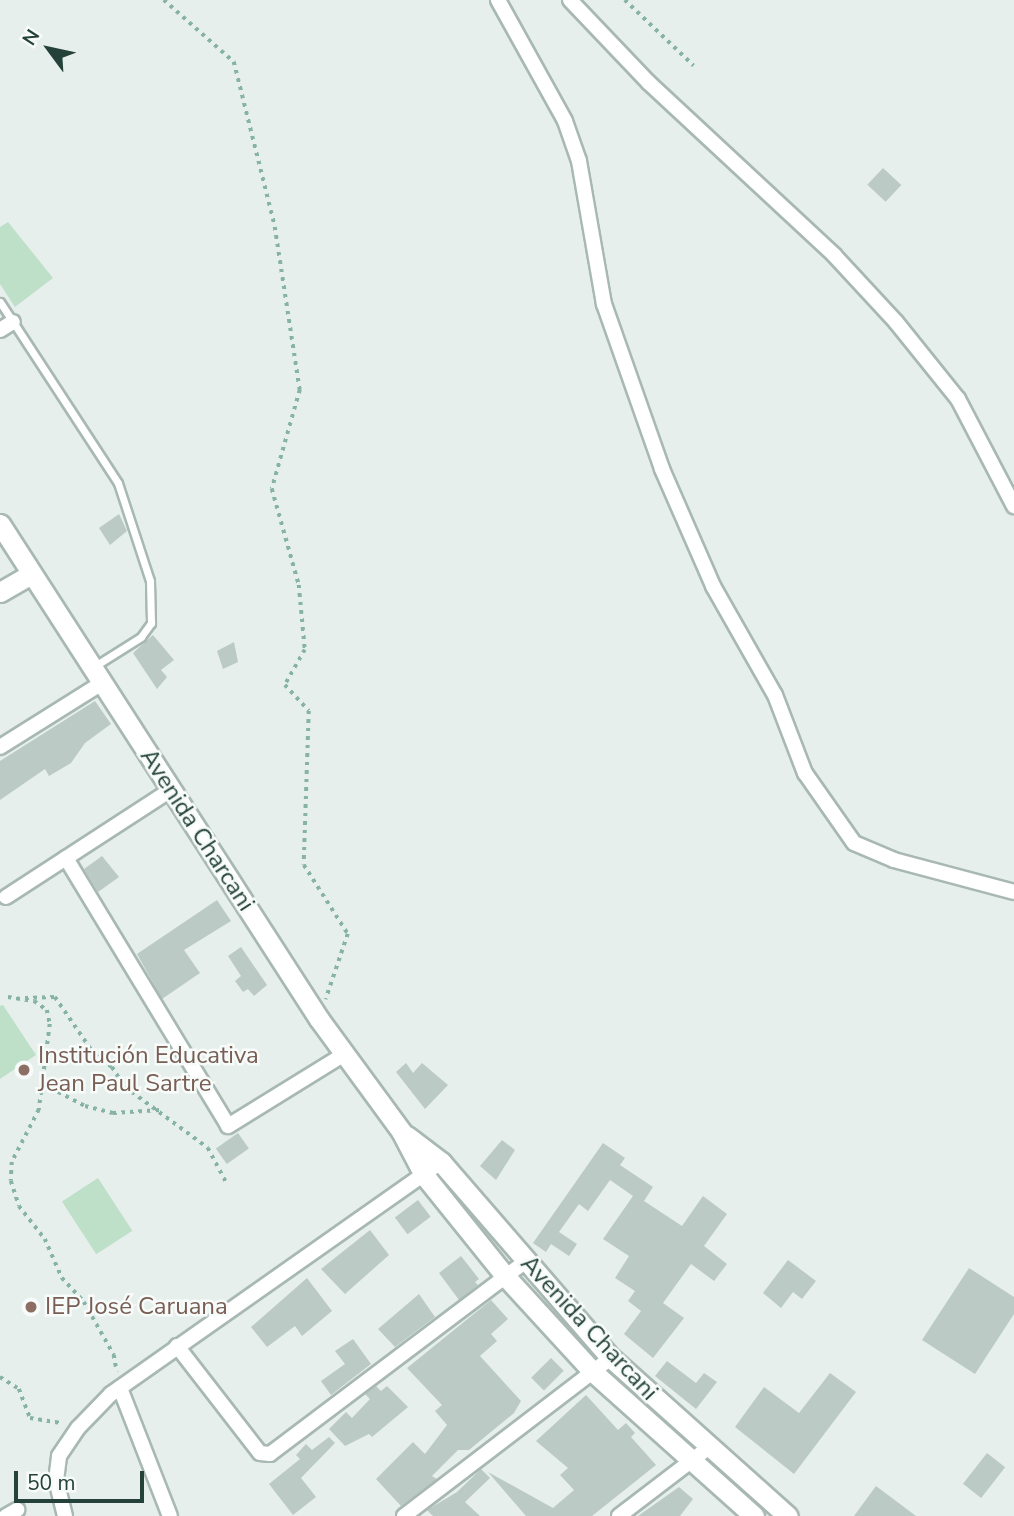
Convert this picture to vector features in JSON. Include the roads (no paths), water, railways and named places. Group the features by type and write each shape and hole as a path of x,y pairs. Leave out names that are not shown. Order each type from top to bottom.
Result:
{"main road":[{"name":"Avenida Charcani","path":"0,524 319,1019 401,1131 424,1175 506,1277 593,1372 690,1462 754,1516"},
{"path":"0,592 31,574"},
{"name":"Avenida Charcani","path":"401,1131 441,1162 611,1358 708,1448 788,1516"}],"street":[{"path":"498,0 565,121 579,161 604,304 662,469 713,586 775,695 804,773 840,828 862,848 1014,892"},
{"path":"570,0 649,83 834,255 918,346 958,399 1014,506"},
{"path":"0,747 97,675"},
{"path":"6,897 171,790"},
{"path":"66,858 228,1126 343,1055"},
{"path":"65,1516 56,1481 60,1456 78,1427 120,1388 177,1346 441,1162"},
{"path":"177,1346 260,1453 270,1454 525,1262"},
{"path":"404,1516 611,1358"},
{"path":"120,1388 170,1516"},
{"path":"619,1516 708,1448"}],"lane":[{"path":"0,302 6,326 118,483 150,581 151,623 141,637 97,675"}],"place":[{"name":"Institución Educativa Jean Paul Sartre","path":"24,1070"},
{"name":"IEP José Caruana","path":"31,1307"}]}
